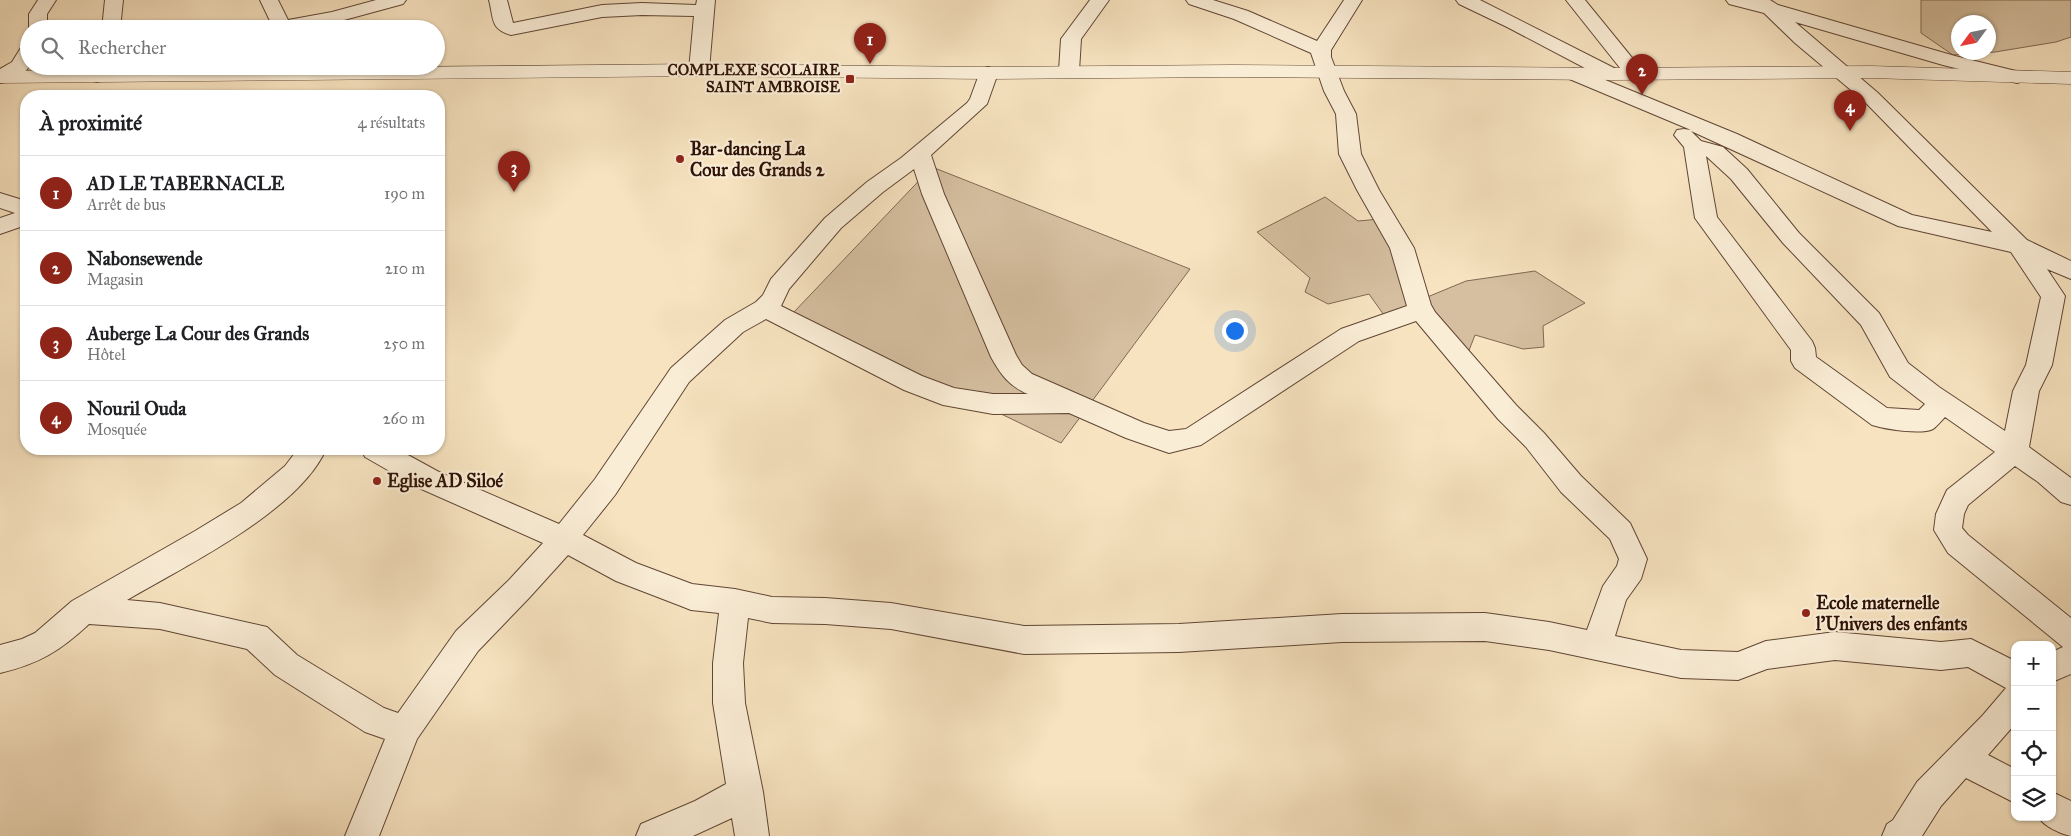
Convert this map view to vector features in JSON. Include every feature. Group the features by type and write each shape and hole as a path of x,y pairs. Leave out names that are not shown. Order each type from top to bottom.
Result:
{"street":[{"path":"38,20 38,14 47,0"},
{"path":"110,20 114,0"},
{"path":"269,0 275,20"},
{"path":"300,20 331,9 397,0"},
{"path":"498,0 505,27 511,29 602,11 706,5 699,70"},
{"path":"1069,71 1071,39 1100,0"},
{"path":"1195,0 1241,15 1287,34 1324,61 1334,91 1346,114 1350,154 1368,190 1402,248 1421,310 1571,484 1598,507 1620,531 1633,559 1631,570 1613,595 1596,645"},
{"path":"1324,61 1353,0"},
{"path":"1465,0 1612,74"},
{"path":"1575,0 1635,74"},
{"path":"1735,0 1765,4 1950,62 2017,77"},
{"path":"1765,4 1802,39 1871,97 2019,246 2053,296 2039,365 2026,391 2015,451 1956,498 1950,514 1948,530 1958,544 2071,636"},
{"path":"445,70 699,70 988,73 1324,61 1574,74 1842,72 2071,78"},
{"path":"1,77 20,64"},
{"path":"362,836 405,730 467,641 519,589 564,539 605,487 680,375 734,326 765,308 773,299 779,285 833,223 875,187 920,154 980,100 988,73"},
{"path":"1574,74 1730,139 1906,221 2019,246 2070,270"},
{"path":"1,77 33,75"},
{"path":"1664,112 1694,146 1706,218 1803,348 1804,362 1880,418 1925,421 1943,403"},
{"path":"1694,146 1716,152 1739,174 1790,238 1870,319 1899,370 1943,403 2048,474 2071,494"},
{"path":"920,154 932,194 1004,357 1013,372 1023,381 1136,432 1169,442 1192,438 1350,335 1421,310"},
{"path":"0,200 20,206"},
{"path":"1,233 20,221"},
{"path":"765,308 913,383 952,398 993,404 1074,404"},
{"path":"0,659 20,655 47,644 82,610 205,540 250,511 295,474 309,455"},
{"path":"385,455 429,480 564,539 626,572 691,597 735,602 772,610 825,610 891,616 1024,640 1124,640 1342,628 1476,627 1549,636 1681,664 1738,666 1766,655 1836,646 1941,656 1971,652 2011,675"},
{"path":"735,602 728,663 729,703 746,792 752,836"},
{"path":"82,610 160,616 256,636 286,664 376,721 405,730"},
{"path":"2056,666 2071,658"},
{"path":"1903,835 1929,794 1994,726 2011,704"},
{"path":"1963,759 2011,785"},
{"path":"653,836 663,830 707,814 725,802 746,792"},
{"path":"2056,811 2071,820"}],"shaded area":[{"path":"1921,0 2071,0 2071,37 2056,42 1996,52 1996,15 1951,15 1951,54 1921,33"},
{"path":"932,167 1190,269 1061,443 793,313"},
{"path":"1325,197 1358,221 1380,219 1416,308 1386,318 1369,294 1328,304 1305,292 1310,278 1257,232"},
{"path":"1535,271 1585,303 1543,326 1544,347 1523,349 1475,335 1468,353 1446,333 1425,298 1466,281"}],"place":[{"name":"AD LE TABERNACLE","path":"870,64"},
{"name":"COMPLEXE SCOLAIRE SAINT AMBROISE","path":"850,79"},
{"name":"Nabonsewende","path":"1642,95"},
{"name":"Nouril Ouda","path":"1850,131"},
{"name":"Bar-dancing La Cour des Grands 2","path":"680,159"},
{"name":"Auberge La Cour des Grands","path":"514,192"},
{"name":"Eglise AD Siloé","path":"377,481"},
{"name":"Ecole maternelle l'Univers des enfants","path":"1806,613"}]}
